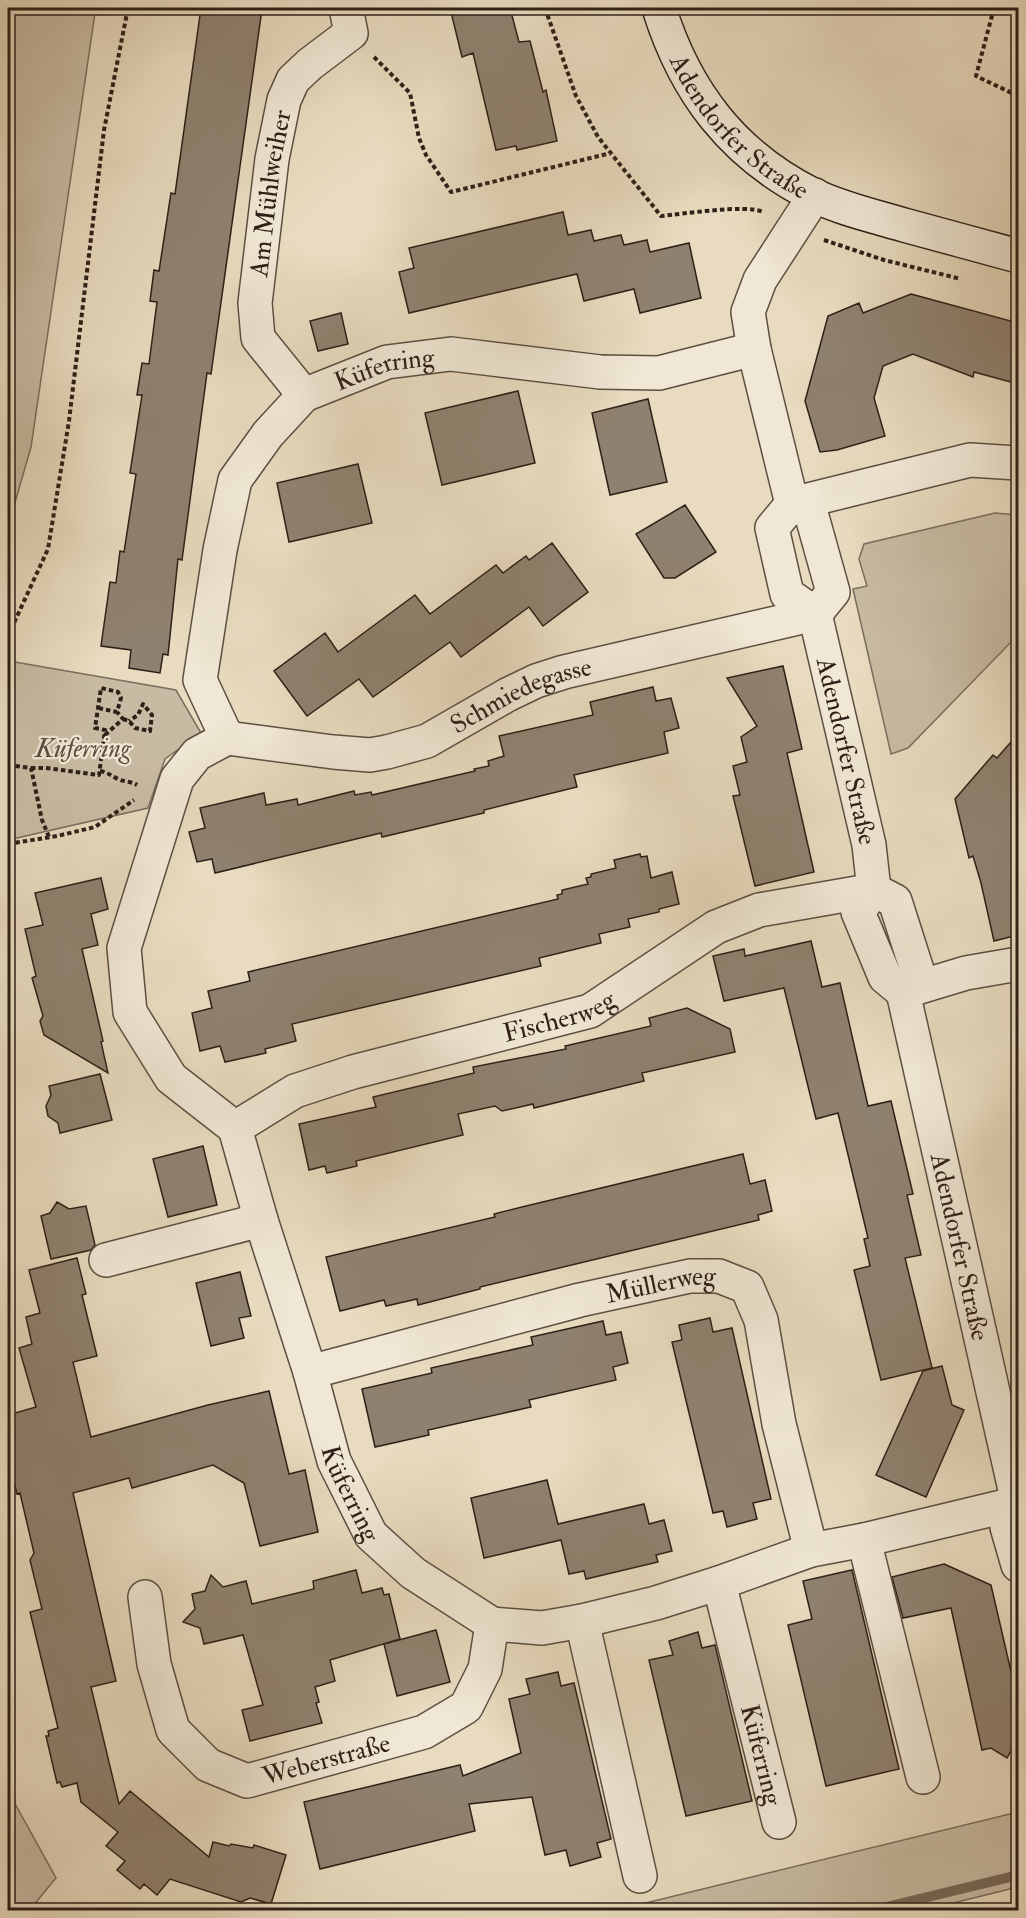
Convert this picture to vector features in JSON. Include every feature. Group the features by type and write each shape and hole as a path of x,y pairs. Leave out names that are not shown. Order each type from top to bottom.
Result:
{"street":[{"name":"Adendorfer Straße","path":"659,8 683,68 695,91 719,123 749,153 768,168 815,195 760,280 748,312 754,349 792,504"},
{"name":"Am Mühlweiher","path":"304,395 258,338 255,303 272,159 284,100 293,80 348,20"},
{"path":"815,195 860,213 1018,256"},
{"name":"Küferring","path":"227,738 200,680 219,550 235,480 268,434 304,395 387,362 451,354 600,372 659,373 754,349"},
{"path":"792,504 811,513 833,592 815,614 787,594 772,528 792,504 970,460 1018,463"},
{"name":"Adendorfer Straße","path":"815,614 869,845 874,890"},
{"name":"Schmiedegasse","path":"227,738 333,752 370,755 387,752 427,741 507,694 536,681 564,672 815,614"},
{"path":"227,738 197,754 177,779 124,948 130,1012 171,1078 236,1128"},
{"path":"874,890 896,901 917,970 903,992"},
{"name":"Fischerweg","path":"236,1128 295,1091 352,1072 590,1011 716,927 759,910 874,890"},
{"path":"903,992 966,973 1018,964"},
{"name":"Adendorfer Straße","path":"903,992 1018,1503"},
{"name":"Küferring","path":"236,1128 261,1220 310,1372 334,1461 371,1535 412,1574 492,1624 542,1628 656,1604 811,1550 864,1540 1018,1503"},
{"path":"106,1260 261,1220"},
{"name":"Müllerweg","path":"310,1372 580,1300 690,1276 719,1276 747,1287 761,1320 779,1424 811,1550"},
{"path":"1018,1503 1007,1527 1018,1565"},
{"path":"864,1540 923,1776"},
{"name":"Küferring","path":"719,1583 779,1822"},
{"name":"Weberstraße","path":"145,1597 154,1664 173,1730 208,1765 247,1780 424,1732 466,1707 485,1669 492,1624"},
{"path":"582,1621 640,1876"}],"path":[{"path":"8,636 48,549 69,421 104,130 128,8"},
{"path":"545,8 576,96 598,137 661,216 742,209"},
{"path":"994,8 976,76 1018,96"},
{"path":"348,20 410,93 419,138 426,154 452,192 611,153"},
{"path":"8,765 99,775 105,730 95,728 101,688 117,692 121,698 117,712"},
{"path":"98,708 117,712 135,728 150,731 152,715 142,704 138,715 129,721"},
{"path":"105,735 123,719"},
{"path":"31,768 42,820 49,837"},
{"path":"100,771 111,773 118,780 173,793"},
{"path":"8,844 95,827 135,800 137,785"},
{"path":"989,1911 1018,1903"}],"green space":[{"path":"8,8 94,8 95,13 31,447 8,527"},
{"path":"995,513 1018,515 1018,606 1015,638 908,748 891,754 853,589 867,586 859,559 864,544"},
{"name":"Küferring","path":"9,661 176,690 201,733 165,759 148,808 8,840"},
{"path":"8,1791 56,1878 33,1906 37,1910 8,1910"},
{"path":"1018,1812 1018,1887 925,1910 617,1910"}],"building":[{"path":"201,8 262,9 211,374 207,373 182,560 178,559 168,655 163,654 160,673 129,668 131,650 101,646 110,582 116,583 120,551 124,552 136,474 130,473 142,395 137,395 142,363 149,364 157,302 150,301 154,270 159,271 171,193 175,194"},
{"path":"450,8 510,8 519,42 530,41 543,92 546,90 557,141 517,150 516,146 496,150 473,53 462,57"},
{"path":"563,212 568,235 591,230 594,241 621,235 624,245 647,240 650,252 689,243 701,298 640,313 634,289 584,301 577,274 409,313 399,272 414,268 409,248"},
{"path":"911,294 1018,323 1018,384 974,372 973,377 913,354 883,366 874,398 885,436 837,450 820,452 805,401 828,316 859,303 863,313"},
{"path":"341,313 348,344 318,351 310,321"},
{"path":"518,391 535,463 442,485 425,413"},
{"path":"648,399 667,482 610,495 592,413"},
{"path":"358,464 372,523 289,542 277,483"},
{"path":"685,505 716,552 675,578 664,578 636,534"},
{"path":"552,543 588,592 543,626 529,607 461,657 450,642 373,697 359,679 307,716 274,671 325,633 338,652 415,595 430,614 496,565 503,573 526,556 529,560"},
{"path":"783,666 802,749 787,753 814,872 755,886 733,796 740,795 733,766 747,762 741,737 757,726 727,678"},
{"path":"653,687 656,701 671,698 679,728 664,732 668,753 574,775 577,787 484,810 484,813 382,837 381,833 215,873 212,859 197,862 189,832 205,828 200,808 264,793 266,805 297,799 298,805 354,791 355,795 371,792 372,795 475,771 474,769 489,766 488,761 504,756 499,736 593,715 590,702"},
{"path":"1018,734 1018,935 994,941 981,883 973,856 969,858 955,799 993,755 997,758"},
{"path":"640,854 641,857 647,856 651,878 672,872 679,904 659,909 659,912 628,919 630,927 599,934 601,943 539,958 541,966 292,1024 296,1041 265,1049 266,1053 225,1062 220,1046 200,1051 192,1013 212,1008 208,991 250,981 248,972 558,899 557,895 562,894 562,890 588,884 586,878 591,877 591,874 616,868 614,860"},
{"path":"101,878 108,909 91,914 98,945 82,949 108,1073 44,1035 40,1021 43,1016 32,978 36,976 25,929 43,925 35,893"},
{"path":"811,941 822,987 840,983 868,1106 891,1101 913,1194 907,1195 921,1255 905,1258 932,1368 881,1380 854,1270 870,1266 864,1239 868,1238 838,1113 816,1119 784,988 724,1001 713,956 744,949 745,956"},
{"path":"687,1008 730,1029 735,1052 642,1073 644,1081 534,1108 533,1104 502,1111 495,1106 458,1114 463,1135 356,1161 357,1166 327,1173 325,1166 309,1170 299,1124 376,1107 373,1097 474,1073 473,1067 566,1049 565,1046 651,1026 649,1018"},
{"path":"100,1074 112,1120 60,1133 58,1123 48,1116 46,1106 51,1095 49,1086"},
{"path":"203,1146 217,1205 168,1217 153,1159"},
{"path":"743,1154 750,1184 765,1180 772,1211 758,1215 759,1220 480,1287 480,1289 418,1305 417,1299 386,1306 384,1300 340,1311 326,1257"},
{"path":"57,1202 69,1209 86,1206 95,1245 91,1250 51,1259 41,1216 50,1213"},
{"path":"77,1258 86,1294 82,1295 97,1356 73,1362 91,1437 269,1391 289,1474 305,1470 318,1532 260,1546 244,1483 213,1465 132,1488 129,1478 73,1493 116,1681 91,1687 119,1804 130,1791 209,1857 213,1842 253,1848 254,1845 286,1855 271,1904 250,1898 241,1902 170,1879 157,1895 144,1884 140,1889 117,1870 125,1861 106,1846 118,1832 81,1802 77,1783 62,1787 60,1782 57,1783 46,1736 49,1736 48,1731 58,1728 30,1612 42,1609 30,1560 34,1553 20,1493 17,1494 8,1458 8,1415 36,1407 19,1348 32,1344 26,1317 40,1313 29,1270"},
{"path":"240,1272 251,1316 239,1318 244,1338 211,1346 196,1283"},
{"path":"710,1318 713,1332 732,1328 771,1499 753,1503 757,1519 727,1527 723,1511 713,1513 672,1342 682,1340 679,1325"},
{"path":"603,1321 606,1335 621,1332 628,1363 613,1367 616,1380 529,1400 531,1407 428,1430 429,1435 375,1447 362,1389 432,1373 431,1368 533,1345 531,1337"},
{"path":"942,1366 952,1405 964,1410 926,1497 876,1475 923,1371"},
{"path":"547,1480 558,1524 644,1504 649,1524 664,1520 672,1551 656,1555 658,1562 586,1579 584,1571 569,1574 561,1540 484,1558 471,1498"},
{"path":"944,1564 991,1585 1013,1680 1018,1679 1018,1738 1007,1758 991,1748 982,1750 951,1608 903,1618 892,1577"},
{"path":"356,1570 362,1593 382,1588 384,1595 389,1594 400,1639 330,1660 335,1681 315,1687 319,1702 316,1703 322,1723 250,1741 242,1710 263,1705 243,1635 204,1644 200,1628 183,1622 195,1609 192,1594 205,1591 211,1575 223,1587 246,1581 252,1604 314,1589 313,1581"},
{"path":"852,1570 899,1769 826,1786 788,1625 812,1619 803,1581"},
{"path":"436,1630 450,1682 397,1696 384,1644"},
{"path":"698,1632 702,1648 715,1645 752,1801 686,1816 649,1660 673,1655 669,1641"},
{"path":"558,1672 561,1686 574,1683 611,1839 597,1843 601,1857 570,1866 566,1850 545,1855 532,1797 469,1804 475,1831 320,1869 304,1802 460,1765 463,1776 521,1753 509,1699 530,1694 526,1679"}],"waterway":[{"path":"874,1910 1018,1875"}]}
